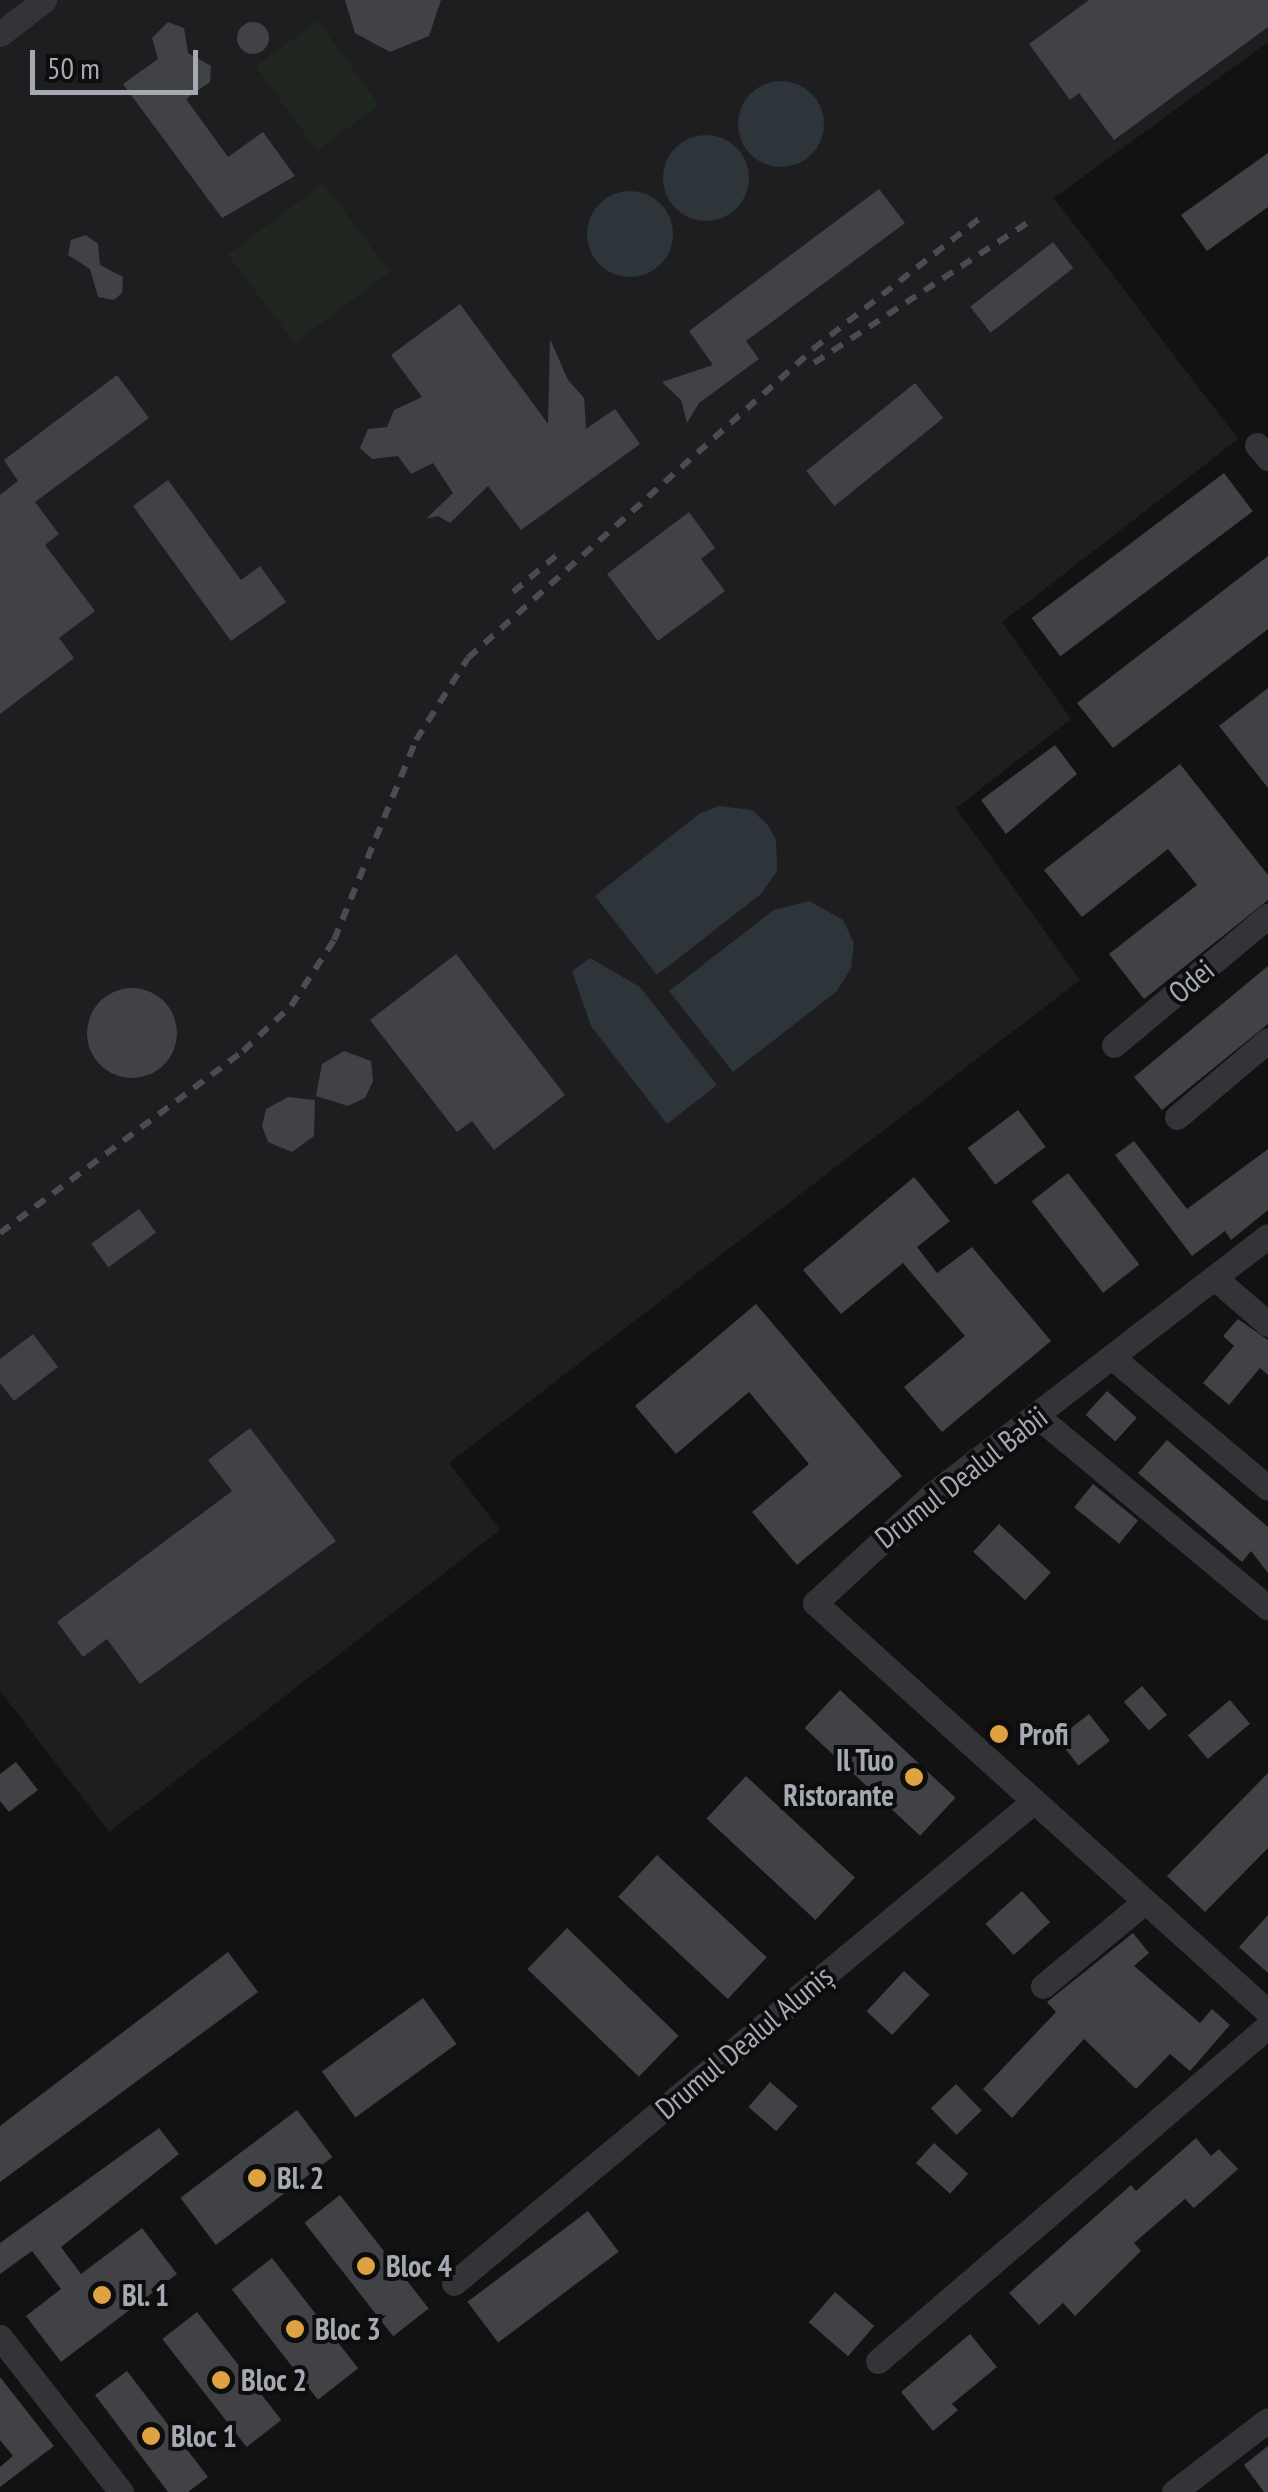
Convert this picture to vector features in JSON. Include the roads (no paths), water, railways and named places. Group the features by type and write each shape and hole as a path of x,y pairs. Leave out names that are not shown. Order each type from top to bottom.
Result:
{"street":[{"path":"0,34 44,0"},
{"name":"Odei","path":"1114,1046 1268,916"},
{"path":"1178,1118 1268,1040"},
{"name":"Drumul Dealul Babii","path":"1033,1802 815,1603 925,1501 1268,1236"},
{"path":"1216,1279 1268,1324"},
{"path":"1113,1358 1268,1488"},
{"path":"1037,1416 1268,1608"},
{"path":"1033,1802 1268,2012"},
{"name":"Drumul Dealul Aluniș","path":"454,2282 1033,1802"},
{"path":"1043,1986 1144,1902"},
{"path":"878,2362 1268,2026"},
{"path":"0,2337 121,2492"},
{"path":"1174,2492 1268,2420"}],"railway":[{"path":"0,1233 243,1051 291,1006 334,940 416,740 468,658 813,349 980,218"},
{"path":"814,363 1027,223"},
{"path":"513,592 558,554"}],"place":[{"name":"Profi","path":"999,1734"},
{"name":"Il Tuo Ristorante","path":"914,1777"},
{"name":"Bl. 2","path":"257,2178"},
{"name":"Bloc 4","path":"366,2266"},
{"name":"Bl. 1","path":"102,2295"},
{"name":"Bloc 3","path":"295,2329"},
{"name":"Bloc 2","path":"221,2380"},
{"name":"Bloc 1","path":"151,2436"}]}
